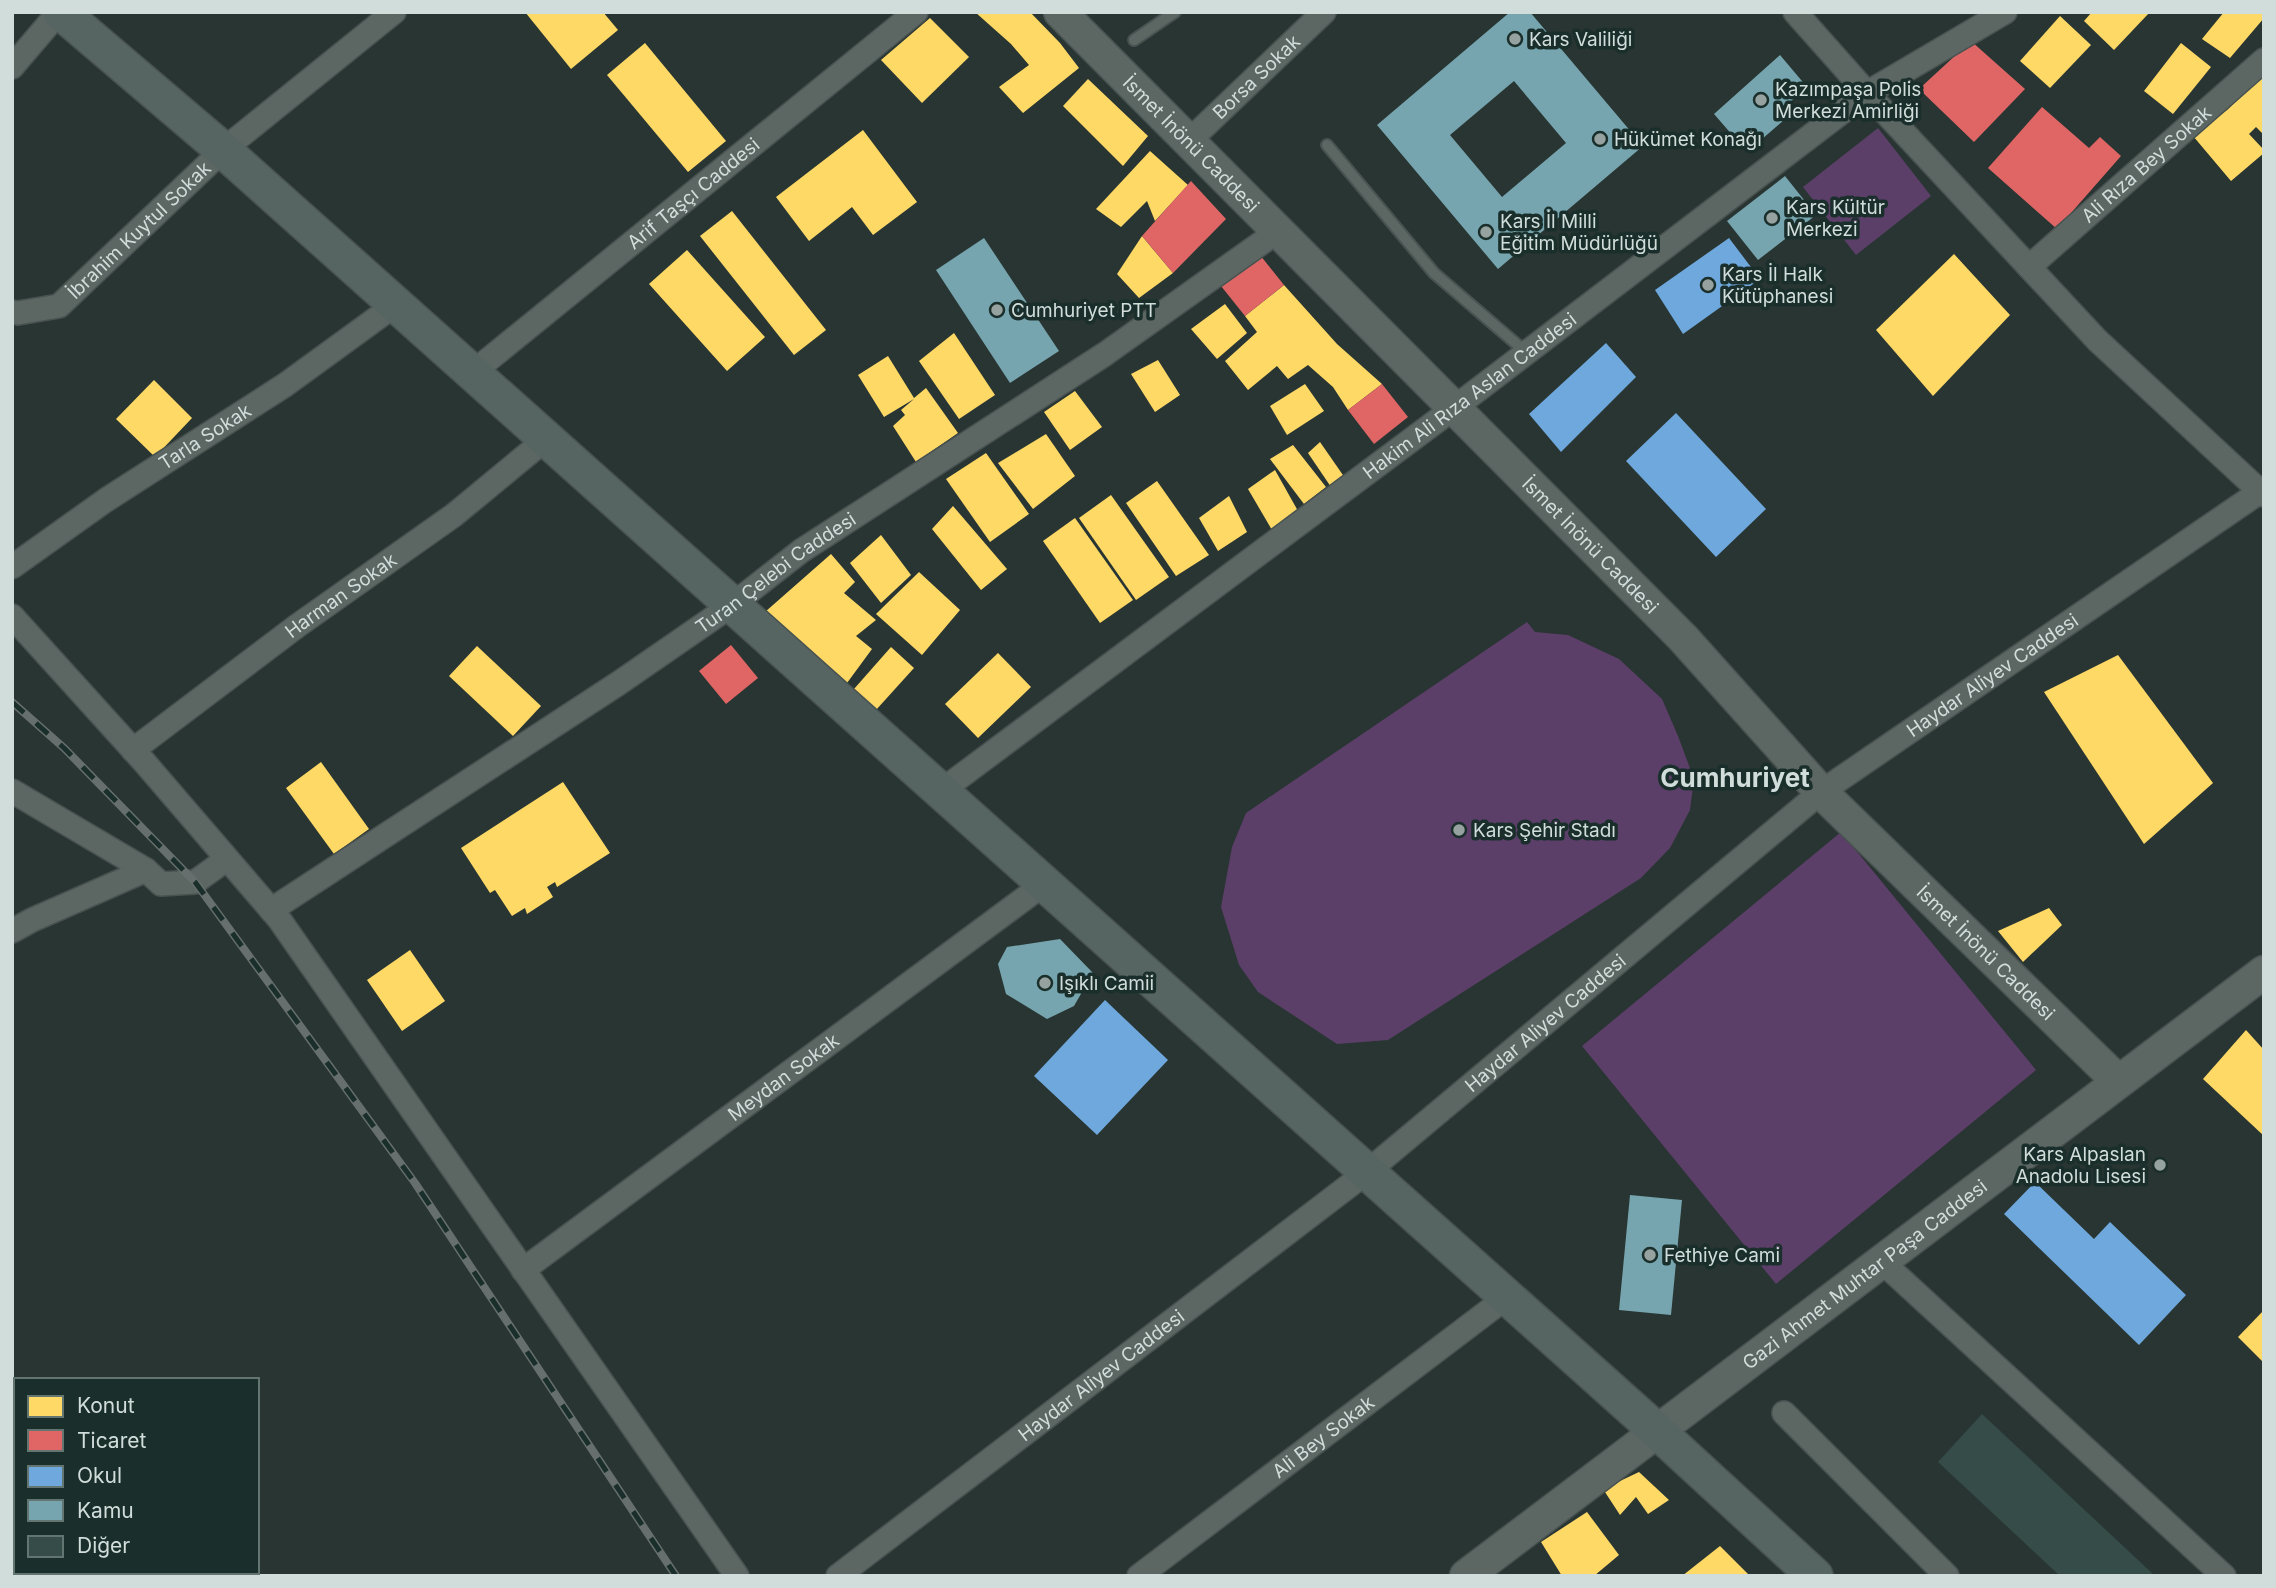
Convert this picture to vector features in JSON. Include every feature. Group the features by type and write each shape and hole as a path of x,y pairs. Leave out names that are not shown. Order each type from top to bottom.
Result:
{"main road":[{"path":"60,12 223,150 1656,1430 1815,1576"},
{"name":"İsmet İnönü Caddesi","path":"1060,12 1683,638 1821,792 2118,1081"},
{"name":"Gazi Ahmet Muhtar Paşa Caddesi","path":"1466,1576 2264,972"}],"street":[{"path":"12,67 60,12"},
{"name":"İbrahim Kuytul Sokak","path":"12,312 59,306 223,150 394,12"},
{"name":"Arif Taşçı Caddesi","path":"472,373 916,12"},
{"name":"Borsa Sokak","path":"1189,141 1324,12"},
{"path":"1795,12 2097,340 2263,492"},
{"name":"Hakim Ali Rıza Aslan Caddesi","path":"941,791 1527,353 1867,93 2005,12"},
{"name":"Ali Rıza Bey Sokak","path":"2029,267 2264,60"},
{"name":"Turan Çelebi Caddesi","path":"271,910 619,683 732,604 801,551 1105,354 1278,231"},
{"name":"Tarla Sokak","path":"12,567 106,500 285,384 395,304"},
{"name":"Harman Sokak","path":"133,750 297,626 454,515 546,439"},
{"name":"Haydar Aliyev Caddesi","path":"838,1576 1367,1172 1821,792 2263,492"},
{"path":"12,616 133,750 271,910 737,1576"},
{"path":"12,791 146,870 161,884 195,882 227,859"},
{"path":"12,930 146,870"},
{"name":"Meydan Sokak","path":"523,1270 1044,884"},
{"path":"1880,1261 2224,1576"},
{"name":"Ali Bey Sokak","path":"1139,1576 1507,1297"},
{"path":"1784,1413 1947,1576"}],"lane":[{"path":"1134,40 1175,12"},
{"path":"1327,145 1434,273 1527,353"}],"shaded area":[{"path":"1878,128 1931,196 1856,255 1803,187"},
{"name":"Kars Şehir Stadı","path":"1527,622 1535,632 1568,635 1619,659 1662,699 1694,779 1690,810 1670,848 1641,878 1388,1040 1337,1044 1258,992 1239,965 1221,907 1232,847 1246,813"},
{"path":"1841,832 2036,1070 1776,1284 1582,1046"}],"building: Konut":[{"path":"525,12 603,12 618,30 571,69"},
{"path":"975,12 1030,12 1060,43 1079,68 1023,113 999,87 1029,65 1011,44"},
{"path":"2092,12 2150,12 2114,50 2084,21"},
{"path":"2224,12 2264,12 2264,18 2230,58 2202,39"},
{"path":"2060,16 2091,45 2050,88 2020,61"},
{"path":"930,18 969,57 922,103 881,60"},
{"path":"645,43 726,141 688,172 607,75"},
{"path":"2181,43 2211,67 2173,114 2144,91"},
{"path":"2264,75 2264,135 2256,127 2249,134 2264,153 2231,181 2193,136 2227,110"},
{"path":"1088,79 1148,136 1123,166 1063,106"},
{"path":"863,130 917,202 873,235 852,207 809,241 776,197"},
{"path":"1150,151 1188,185 1155,221 1147,201 1121,227 1096,209"},
{"path":"732,211 826,330 794,355 700,236"},
{"path":"1142,236 1173,273 1139,298 1117,274"},
{"path":"687,250 765,337 727,371 649,284"},
{"path":"1954,254 2010,315 1933,396 1876,330"},
{"path":"1284,285 1337,344 1382,384 1348,410 1333,387 1308,365 1288,379 1277,366 1248,390 1225,361 1257,332 1245,316"},
{"path":"1225,304 1247,333 1217,359 1191,329"},
{"path":"954,333 995,395 959,419 919,361"},
{"path":"888,356 914,398 926,388 958,433 916,462 893,426 905,415 901,410 914,399 884,417 858,375"},
{"path":"1158,360 1180,395 1155,412 1131,374"},
{"path":"154,380 192,418 155,457 116,419"},
{"path":"1305,384 1324,411 1287,435 1270,406"},
{"path":"1075,391 1102,427 1070,450 1044,412"},
{"path":"1046,434 1075,476 1033,509 998,463"},
{"path":"1320,442 1345,478 1331,487 1308,453"},
{"path":"1293,445 1326,487 1304,504 1270,459"},
{"path":"986,453 1029,514 990,542 946,479"},
{"path":"1275,470 1298,511 1272,530 1248,489"},
{"path":"1157,481 1209,555 1176,576 1126,503"},
{"path":"1111,495 1169,577 1136,600 1079,518"},
{"path":"1229,496 1247,532 1218,551 1199,518"},
{"path":"953,506 1007,569 981,590 932,529"},
{"path":"1075,518 1133,600 1100,623 1043,541"},
{"path":"881,535 911,575 881,603 850,563"},
{"path":"831,554 855,582 844,593 876,620 856,636 872,649 847,683 812,656 765,612"},
{"path":"919,572 960,610 922,655 876,614"},
{"path":"477,646 541,706 513,736 449,676"},
{"path":"891,647 914,668 876,710 854,689"},
{"path":"998,653 1031,687 978,738 945,704"},
{"path":"2118,655 2213,783 2144,844 2044,692"},
{"path":"321,762 369,829 334,854 286,788"},
{"path":"563,782 610,853 557,887 555,882 547,887 553,897 527,914 525,908 512,916 495,890 490,893 461,848"},
{"path":"2049,908 2062,925 2023,962 1998,931"},
{"path":"410,950 445,1001 402,1031 367,980"},
{"path":"2246,1030 2264,1050 2264,1136 2203,1079"},
{"path":"2264,1310 2264,1363 2238,1337"},
{"path":"1639,1472 1669,1500 1648,1514 1636,1497 1620,1515 1603,1489"},
{"path":"1587,1512 1619,1555 1594,1576 1562,1576 1541,1542"},
{"path":"1720,1546 1750,1576 1682,1576"}],"building: Ticaret":[{"path":"1971,41 2025,89 1974,142 1919,89"},
{"path":"2042,107 2089,148 2100,137 2121,156 2057,229 1988,168"},
{"path":"1191,181 1226,219 1173,273 1142,236"},
{"path":"1260,255 1284,285 1245,316 1221,286"},
{"path":"1382,384 1408,417 1374,444 1348,410"},
{"path":"731,645 758,678 726,704 699,671"}],"building: Okul":[{"name":"Kars İl Halk Kütüphanesi","path":"1729,238 1760,279 1683,334 1655,290"},
{"path":"1606,343 1636,377 1561,452 1529,414"},
{"path":"1676,413 1766,509 1716,557 1626,461"},
{"path":"1105,1000 1168,1060 1097,1135 1034,1076"},
{"path":"2035,1182 2094,1239 2110,1222 2186,1295 2139,1345 2004,1214"}],"building: Kamu":[{"name":"Hükümet Konağı","path":"1510,12 1530,12 1643,146 1498,269 1377,125","holes":["1514,81 1566,143 1502,197 1450,135"]},
{"name":"Kazımpaşa Polis Merkezi Amirliği","path":"1780,55 1807,87 1778,113 1784,120 1747,152 1714,114"},
{"name":"Kars Kültür Merkezi","path":"1785,176 1816,215 1758,260 1727,221"},
{"name":"Cumhuriyet PTT","path":"984,238 1059,351 1010,383 936,270"},
{"name":"Işıklı Camii","path":"1060,939 1093,973 1074,1006 1047,1019 1006,994 998,964 1007,947"},
{"name":"Fethiye Cami","path":"1630,1195 1682,1200 1671,1315 1619,1310"}],"building: Diğer":[{"path":"1982,1414 2152,1573 2150,1576 2060,1576 1938,1462"}],"railway":[{"path":"12,702 64,748 195,882 415,1183 676,1576"}],"place":[{"name":"Kars Valiliği","path":"1515,39"},
{"name":"Kazımpaşa Polis Merkezi Amirliği","path":"1761,100"},
{"name":"Hükümet Konağı","path":"1600,139"},
{"name":"Kars Kültür Merkezi","path":"1772,218"},
{"name":"Kars İl Milli Eğitim Müdürlüğü","path":"1486,232"},
{"name":"Kars İl Halk Kütüphanesi","path":"1708,285"},
{"name":"Cumhuriyet PTT","path":"997,310"},
{"name":"Kars Şehir Stadı","path":"1459,830"},
{"name":"Işıklı Camii","path":"1045,983"},
{"name":"Kars Alpaslan Anadolu Lisesi","path":"2160,1165"},
{"name":"Fethiye Cami","path":"1650,1255"}],"district":[{"name":"Cumhuriyet","path":"1735,777"}]}
